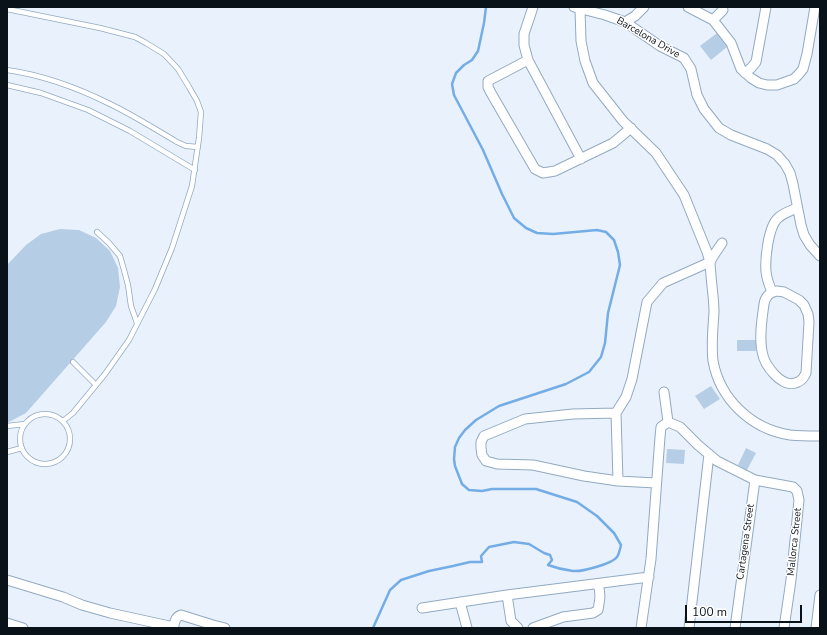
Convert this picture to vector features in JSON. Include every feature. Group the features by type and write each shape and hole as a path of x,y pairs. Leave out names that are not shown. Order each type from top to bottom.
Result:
{"street":[{"path":"533,7 524,34 524,45 528,60 581,158"},
{"path":"625,22 635,16 644,7"},
{"path":"688,7 713,20 731,43 741,69 745,73 759,83 777,86 794,79 803,69 816,7"},
{"path":"745,73 756,62 766,7"},
{"path":"577,8 585,61 593,83 615,111 656,153 684,195 694,222 708,252 714,311 712,352 718,378 725,393 743,414 767,428 789,434 820,436"},
{"name":"Barcelona Drive","path":"577,8 625,22 660,46 684,58 691,69 697,95 704,109 719,128 777,155 785,164 790,173 793,184 800,225 804,235 820,256"},
{"path":"713,20 723,10"},
{"path":"528,60 488,81 488,87 535,169 543,173 555,171 613,143 631,128"},
{"path":"772,292 768,284 766,270 770,232 777,218 784,213 797,208"},
{"path":"618,481 616,413 626,397 632,379 647,302 663,283 710,262 722,242"},
{"path":"772,292 784,292 794,297 802,303 808,314 809,322 806,373 802,380 795,384 780,379 765,362 762,352 760,342 764,304 767,297 772,292"},
{"path":"642,628 651,559 657,462 661,428 668,422 664,392"},
{"path":"616,413 573,414 525,419 484,436 481,442 482,455 486,461 497,464 533,465 584,476 618,481 656,483"},
{"name":"Mallorca Street","path":"668,422 680,427 717,461 754,480 794,487 797,491 799,500 791,580 784,628"},
{"path":"689,628 709,454"},
{"name":"Cartagena Street","path":"735,628 754,480"},
{"path":"422,608 507,595 649,577"},
{"path":"7,580 82,605 173,628 176,618 181,615 213,627 225,628"},
{"path":"533,628 563,617 593,613 598,610 600,590 598,584"},
{"path":"507,595 511,621 518,628"},
{"path":"816,628 820,595"},
{"path":"460,602 467,628"},
{"path":"7,623 23,628"}],"lane":[{"path":"7,9 100,28 135,37 160,52 171,61 189,86 201,112 201,124 192,186 172,248 155,289 128,340 105,374 73,413 63,421"},
{"path":"7,70 79,90 110,104 177,142 186,146 198,148"},
{"path":"7,85 41,93 88,110 130,131 195,170"},
{"path":"97,232 120,256 128,285 131,306 137,323"},
{"path":"73,362 96,385"},
{"path":"42,414 54,415 63,421 70,435 70,446 65,455 57,461 47,464 36,462 28,457 20,443 21,431 25,424 37,415 42,414"},
{"path":"7,426 25,424"},
{"path":"7,452 22,448"}],"building":[{"path":"717,33 727,47 711,60 700,46"},
{"path":"60,229 79,230 96,238 110,251 118,268 120,287 116,306 106,322 26,413 7,423 7,265 26,245 41,234"},
{"path":"737,340 756,340 756,351 737,351"},
{"path":"711,386 720,399 704,409 695,396"},
{"path":"746,448 756,453 747,470 738,465"},
{"path":"667,449 685,450 684,464 666,463"}],"waterway":[{"path":"373,628 390,590 401,580 429,571 470,562 482,562 481,556 489,547 514,542 529,544 550,555 552,560 548,565 577,571 596,567 614,560 618,556 621,545 614,533 597,516 577,502 536,489 469,490 462,484 455,466 455,447 459,438 476,420 499,406 566,384 589,372 601,357 605,343 608,313 620,265 614,240 606,232 597,230 553,234 537,233 526,228 514,218 483,150 454,95 452,84 456,73 472,60 478,51 486,7"}]}
